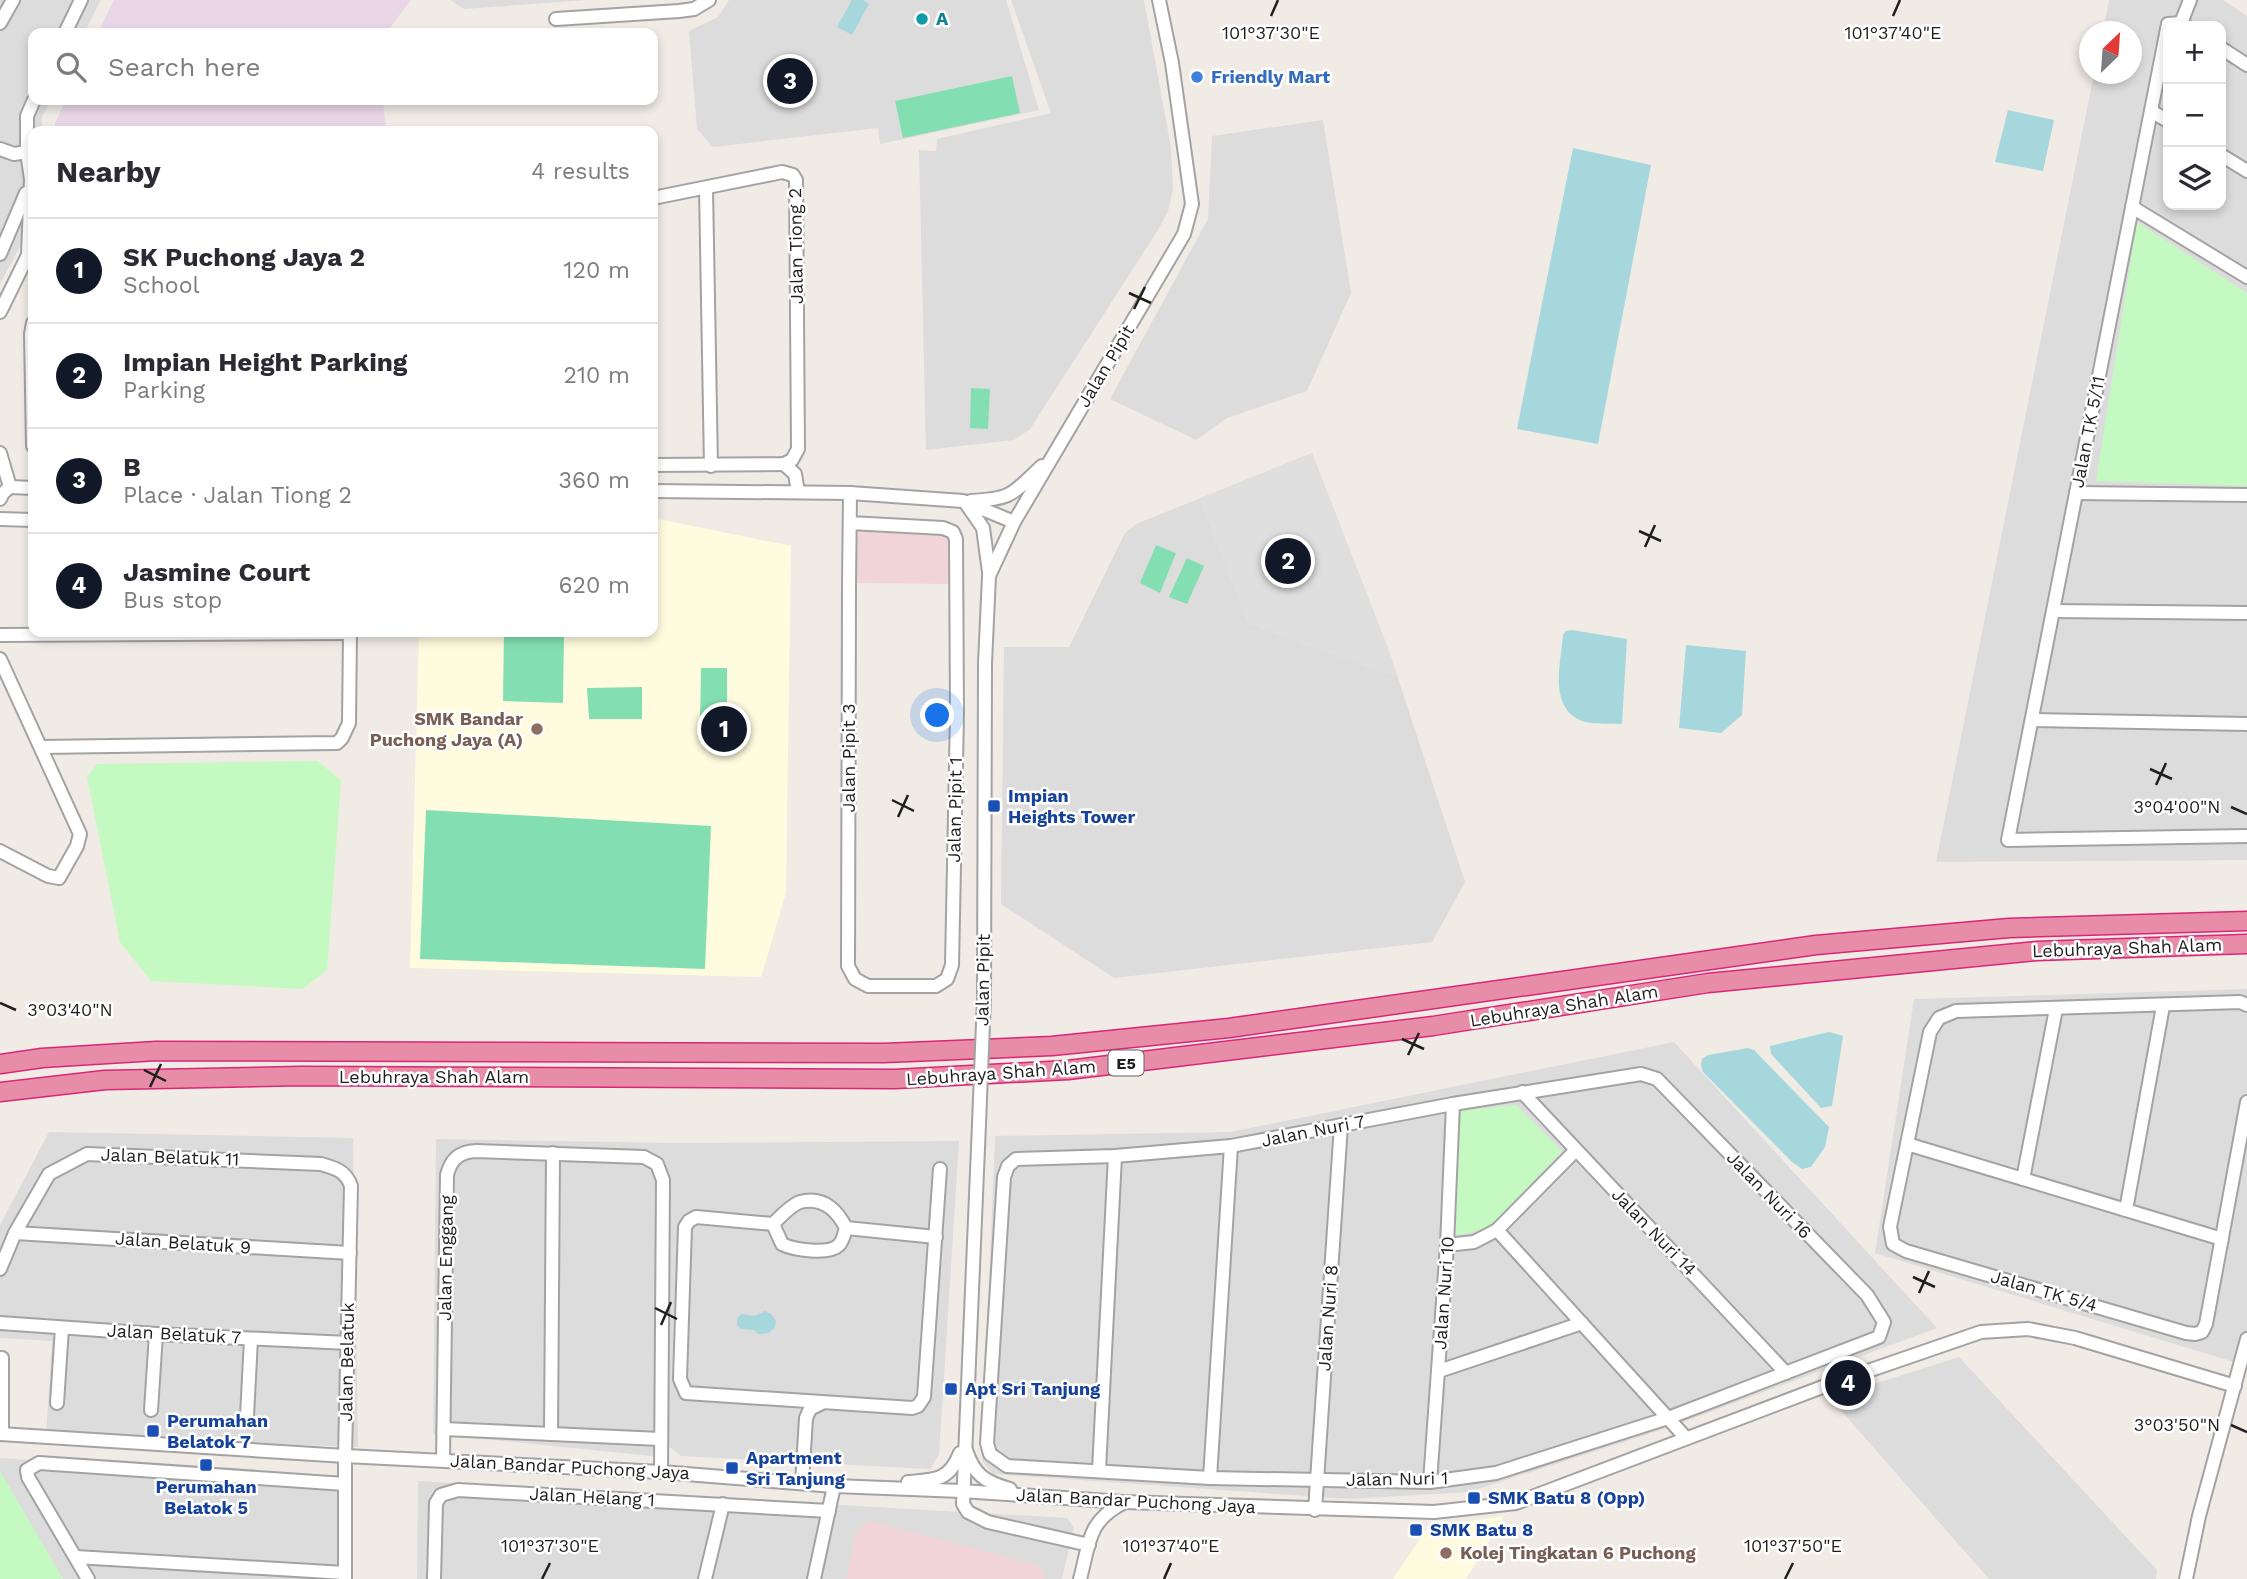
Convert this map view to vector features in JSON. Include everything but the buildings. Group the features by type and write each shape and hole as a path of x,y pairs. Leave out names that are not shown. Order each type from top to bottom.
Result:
{"highway":[{"name":"Lebuhraya Shah Alam","path":"0,1064 42,1058 156,1051 884,1053 1052,1046 1229,1028 1816,945 2009,928 2247,921"},
{"name":"Lebuhraya Shah Alam","path":"0,1092 119,1079 301,1076 895,1079 1068,1070 1433,1026 1708,983 2037,951 2247,944"}],"street":[{"path":"0,23 13,0"},
{"path":"67,28 81,0"},
{"path":"556,19 678,11 694,9 709,0"},
{"name":"Jalan Pipit","path":"961,1491 984,998 985,663 989,576 1014,522 1184,234 1192,204 1174,74 1159,0"},
{"name":"Jalan TK 5/11","path":"2180,21 2190,0"},
{"path":"2226,51 2247,65"},
{"name":"Jalan TK 5/11","path":"2163,72 2151,111 2008,840 2247,836"},
{"path":"28,159 27,116 32,105"},
{"path":"2151,111 2163,118"},
{"path":"0,149 14,154 27,152"},
{"path":"2226,158 2247,171"},
{"name":"Jalan Tiong 2","path":"658,197 782,172 793,174 796,180 798,449 788,462"},
{"path":"0,254 28,188"},
{"path":"706,188 711,466"},
{"path":"2132,207 2247,277"},
{"path":"0,312 28,256"},
{"path":"0,453 10,487"},
{"path":"658,491 850,493 963,501 1003,498 1014,492 1055,453"},
{"path":"658,465 711,466 788,462 795,474 798,492"},
{"path":"0,499 10,487 28,488"},
{"name":"Jalan Pipit 3","path":"850,493 848,966 855,979 868,986 895,986"},
{"path":"2076,493 2247,495"},
{"path":"963,501 1014,522"},
{"path":"963,501 983,527 989,576"},
{"path":"0,519 28,520"},
{"name":"Jalan Pipit 1","path":"849,523 949,529 956,539 952,965 947,979 936,986 895,986"},
{"path":"2053,611 2247,613"},
{"path":"0,635 28,635"},
{"path":"41,747 337,743 349,723 350,637"},
{"path":"0,659 80,834 77,846 59,878 48,876 0,851"},
{"path":"2032,720 2247,724"},
{"path":"2247,1005 2240,1002 1956,1011 1939,1018 1930,1032 1907,1144 2222,1239 2245,1129 2247,1102"},
{"path":"2126,1210 2163,1006"},
{"path":"2023,1179 2056,1009"},
{"name":"Jalan Nuri 16","path":"1630,1075 1641,1074 1657,1079 1867,1294 1884,1322 1879,1337"},
{"name":"Jalan Nuri 7","path":"987,1443 1004,1177 1008,1166 1016,1159 1115,1156 1231,1146 1453,1104 1630,1075"},
{"name":"Jalan Nuri 14","path":"1522,1092 1786,1373"},
{"name":"Jalan Nuri 10","path":"1430,1482 1447,1245 1453,1104"},
{"name":"Jalan Nuri 8","path":"1315,1510 1341,1125"},
{"name":"Jalan TK 5/4","path":"1907,1144 1890,1227 1893,1244 1906,1251 2195,1334 2202,1332 2206,1324 2222,1239"},
{"path":"1210,1478 1231,1146"},
{"path":"1447,1245 1474,1242 1497,1230 1576,1150"},
{"name":"Jalan Enggang","path":"443,1460 449,1168 453,1160 467,1151 644,1157 657,1164 663,1180 661,1472"},
{"path":"551,1434 554,1153"},
{"name":"Jalan Belatuk 11","path":"15,1233 49,1174 87,1154 321,1164"},
{"path":"1099,1470 1115,1156"},
{"name":"Jalan Belatuk","path":"321,1164 341,1170 348,1177 351,1186 345,1576"},
{"path":"772,1224 782,1244 803,1250 831,1250 839,1244 846,1228 839,1213 816,1201 798,1202 772,1224 696,1217 685,1227 680,1379 686,1393 912,1408 918,1406 924,1396 940,1169"},
{"path":"846,1228 936,1237"},
{"path":"1497,1230 1686,1438"},
{"path":"0,1269 15,1233"},
{"name":"Jalan Belatuk 9","path":"15,1233 350,1253"},
{"name":"Jalan Belatuk 7","path":"0,1324 348,1343"},
{"path":"1439,1371 1582,1324"},
{"path":"57,1403 62,1328"},
{"name":"Jalan Bandar Puchong Jaya","path":"1,1434 1124,1502 1434,1512 1516,1503 1833,1383 1981,1332 2028,1329 2075,1338 2235,1386"},
{"path":"151,1410 156,1334"},
{"name":"Jalan Nuri 1","path":"987,1443 990,1454 1007,1466 1210,1478 1430,1482 1496,1474 1668,1418 1879,1337"},
{"path":"247,1416 251,1339"},
{"path":"2186,1579 2193,1538 2247,1339"},
{"path":"1,1434 2,1358"},
{"path":"788,1401 799,1408 806,1419"},
{"path":"802,1483 806,1419 810,1409 822,1403"},
{"path":"444,1429 660,1438"},
{"path":"964,1442 971,1466 978,1475 996,1485 1034,1496"},
{"name":"Jalan Pipit","path":"850,1487 936,1480 946,1475 956,1463 964,1442"},
{"path":"88,1579 28,1477 27,1470 39,1463 345,1484"},
{"path":"814,1579 834,1486"},
{"name":"Jalan Helang 1","path":"434,1579 436,1503 441,1495 458,1490 829,1511"},
{"path":"961,1491 963,1504 968,1512 978,1518 1089,1545"},
{"path":"1080,1579 1099,1519 1124,1502"},
{"path":"705,1579 723,1504"},
{"path":"76,1557 345,1576"}],"shaded area":[{"path":"0,0 101,0 87,28 28,28 28,105 48,105 42,116 42,126 28,126 28,231 0,284"},
{"path":"114,0 411,0 390,28 100,28"},
{"path":"450,0 587,0 464,9"},
{"path":"729,0 1006,0 1039,110 880,144 878,128 713,147 697,129 689,31 718,17"},
{"path":"1011,0 1144,0 1171,148 1173,189 1168,211 1158,230 1030,429 1014,440 926,450 919,150 936,151 937,139 1051,113"},
{"path":"2109,0 2223,0 2247,16 2247,860 1936,862 2092,84 2142,84 2142,21 2105,21"},
{"path":"64,105 383,105 386,126 55,126"},
{"path":"1323,120 1351,293 1307,391 1227,418 1196,440 1110,399 1208,219 1212,136"},
{"path":"1312,453 1389,651 1465,882 1432,942 1114,978 1001,904 1004,647 1069,647 1125,533 1136,524"},
{"path":"1312,453 1398,678 1248,624 1199,499"},
{"name":"SMK Bandar Puchong Jaya (A)","path":"658,519 791,546 786,893 761,977 410,968 419,637 658,637"},
{"path":"855,529 948,534 951,539 952,584 853,583"},
{"path":"2247,989 2247,1366 1875,1253 1914,999"},
{"path":"1674,1042 1937,1328 1664,1429 1469,1492 1349,1499 993,1474 982,1461 995,1136 1230,1132"},
{"path":"49,1132 353,1138 358,1447 46,1435 52,1341 0,1338 0,1225"},
{"path":"436,1139 676,1143 959,1141 939,1455 930,1469 681,1456 670,1447 652,1456 433,1434"},
{"path":"1959,1357 2157,1570 2156,1579 1989,1579 1830,1398"},
{"path":"0,1458 343,1480 340,1579 63,1579 0,1472"},
{"path":"418,1481 1067,1518 1074,1528 1062,1579 417,1579"},
{"name":"Kolej Tingkatan 6 Puchong","path":"1504,1516 1466,1579 1393,1579 1428,1527"},
{"path":"870,1521 1037,1565 1043,1570 1045,1579 846,1579 856,1533"}],"green space":[{"path":"1012,76 1020,113 903,138 895,101"},
{"path":"2137,222 2247,293 2247,486 2096,481"},
{"path":"971,388 990,389 988,429 970,428"},
{"path":"1156,545 1176,553 1160,593 1140,583"},
{"path":"1187,558 1204,566 1187,604 1169,597"},
{"path":"504,637 564,637 563,703 503,701"},
{"path":"701,668 727,668 727,724 700,724"},
{"path":"642,687 642,719 589,719 587,688"},
{"path":"317,761 341,780 327,970 303,989 151,981 120,942 87,777 97,764"},
{"path":"426,810 711,826 705,969 420,959"},
{"path":"1516,1105 1562,1151 1489,1228 1453,1236 1461,1111"},
{"path":"0,1471 63,1579 0,1579"}],"water":[{"path":"852,0 863,0 869,4 852,35 837,27"},
{"path":"2008,110 2054,120 2043,171 1995,162"},
{"path":"1573,148 1651,165 1598,444 1517,429"},
{"path":"1572,630 1627,639 1622,724 1582,721 1564,706 1559,683 1560,658 1563,635"},
{"path":"1686,645 1746,651 1742,715 1721,733 1679,728"},
{"path":"1829,1032 1843,1036 1832,1106 1821,1108 1771,1054 1770,1046"},
{"path":"1748,1048 1754,1050 1829,1127 1825,1147 1811,1167 1802,1169 1792,1162 1703,1072 1702,1059 1708,1055"},
{"path":"765,1311 776,1321 775,1327 769,1333 758,1334 754,1330 741,1329 737,1325 738,1317 742,1314 754,1316"}],"place":[{"name":"A","path":"922,19"},
{"name":"Friendly Mart","path":"1197,77"},
{"name":"B","path":"790,81"},
{"name":"Impian Height Parking","path":"1288,561"},
{"name":"SMK Bandar Puchong Jaya (A)","path":"537,729"},
{"name":"SK Puchong Jaya 2","path":"724,729"},
{"name":"Impian Heights Tower","path":"994,806"},
{"name":"Jasmine Court","path":"1848,1383"},
{"name":"Apt Sri Tanjung","path":"951,1389"},
{"name":"Perumahan Belatok 7","path":"153,1431"},
{"name":"Perumahan Belatok 5","path":"206,1465"},
{"name":"Apartment Sri Tanjung","path":"732,1468"},
{"name":"SMK Batu 8 (Opp)","path":"1474,1498"},
{"name":"SMK Batu 8","path":"1416,1530"},
{"name":"Kolej Tingkatan 6 Puchong","path":"1446,1553"}]}
